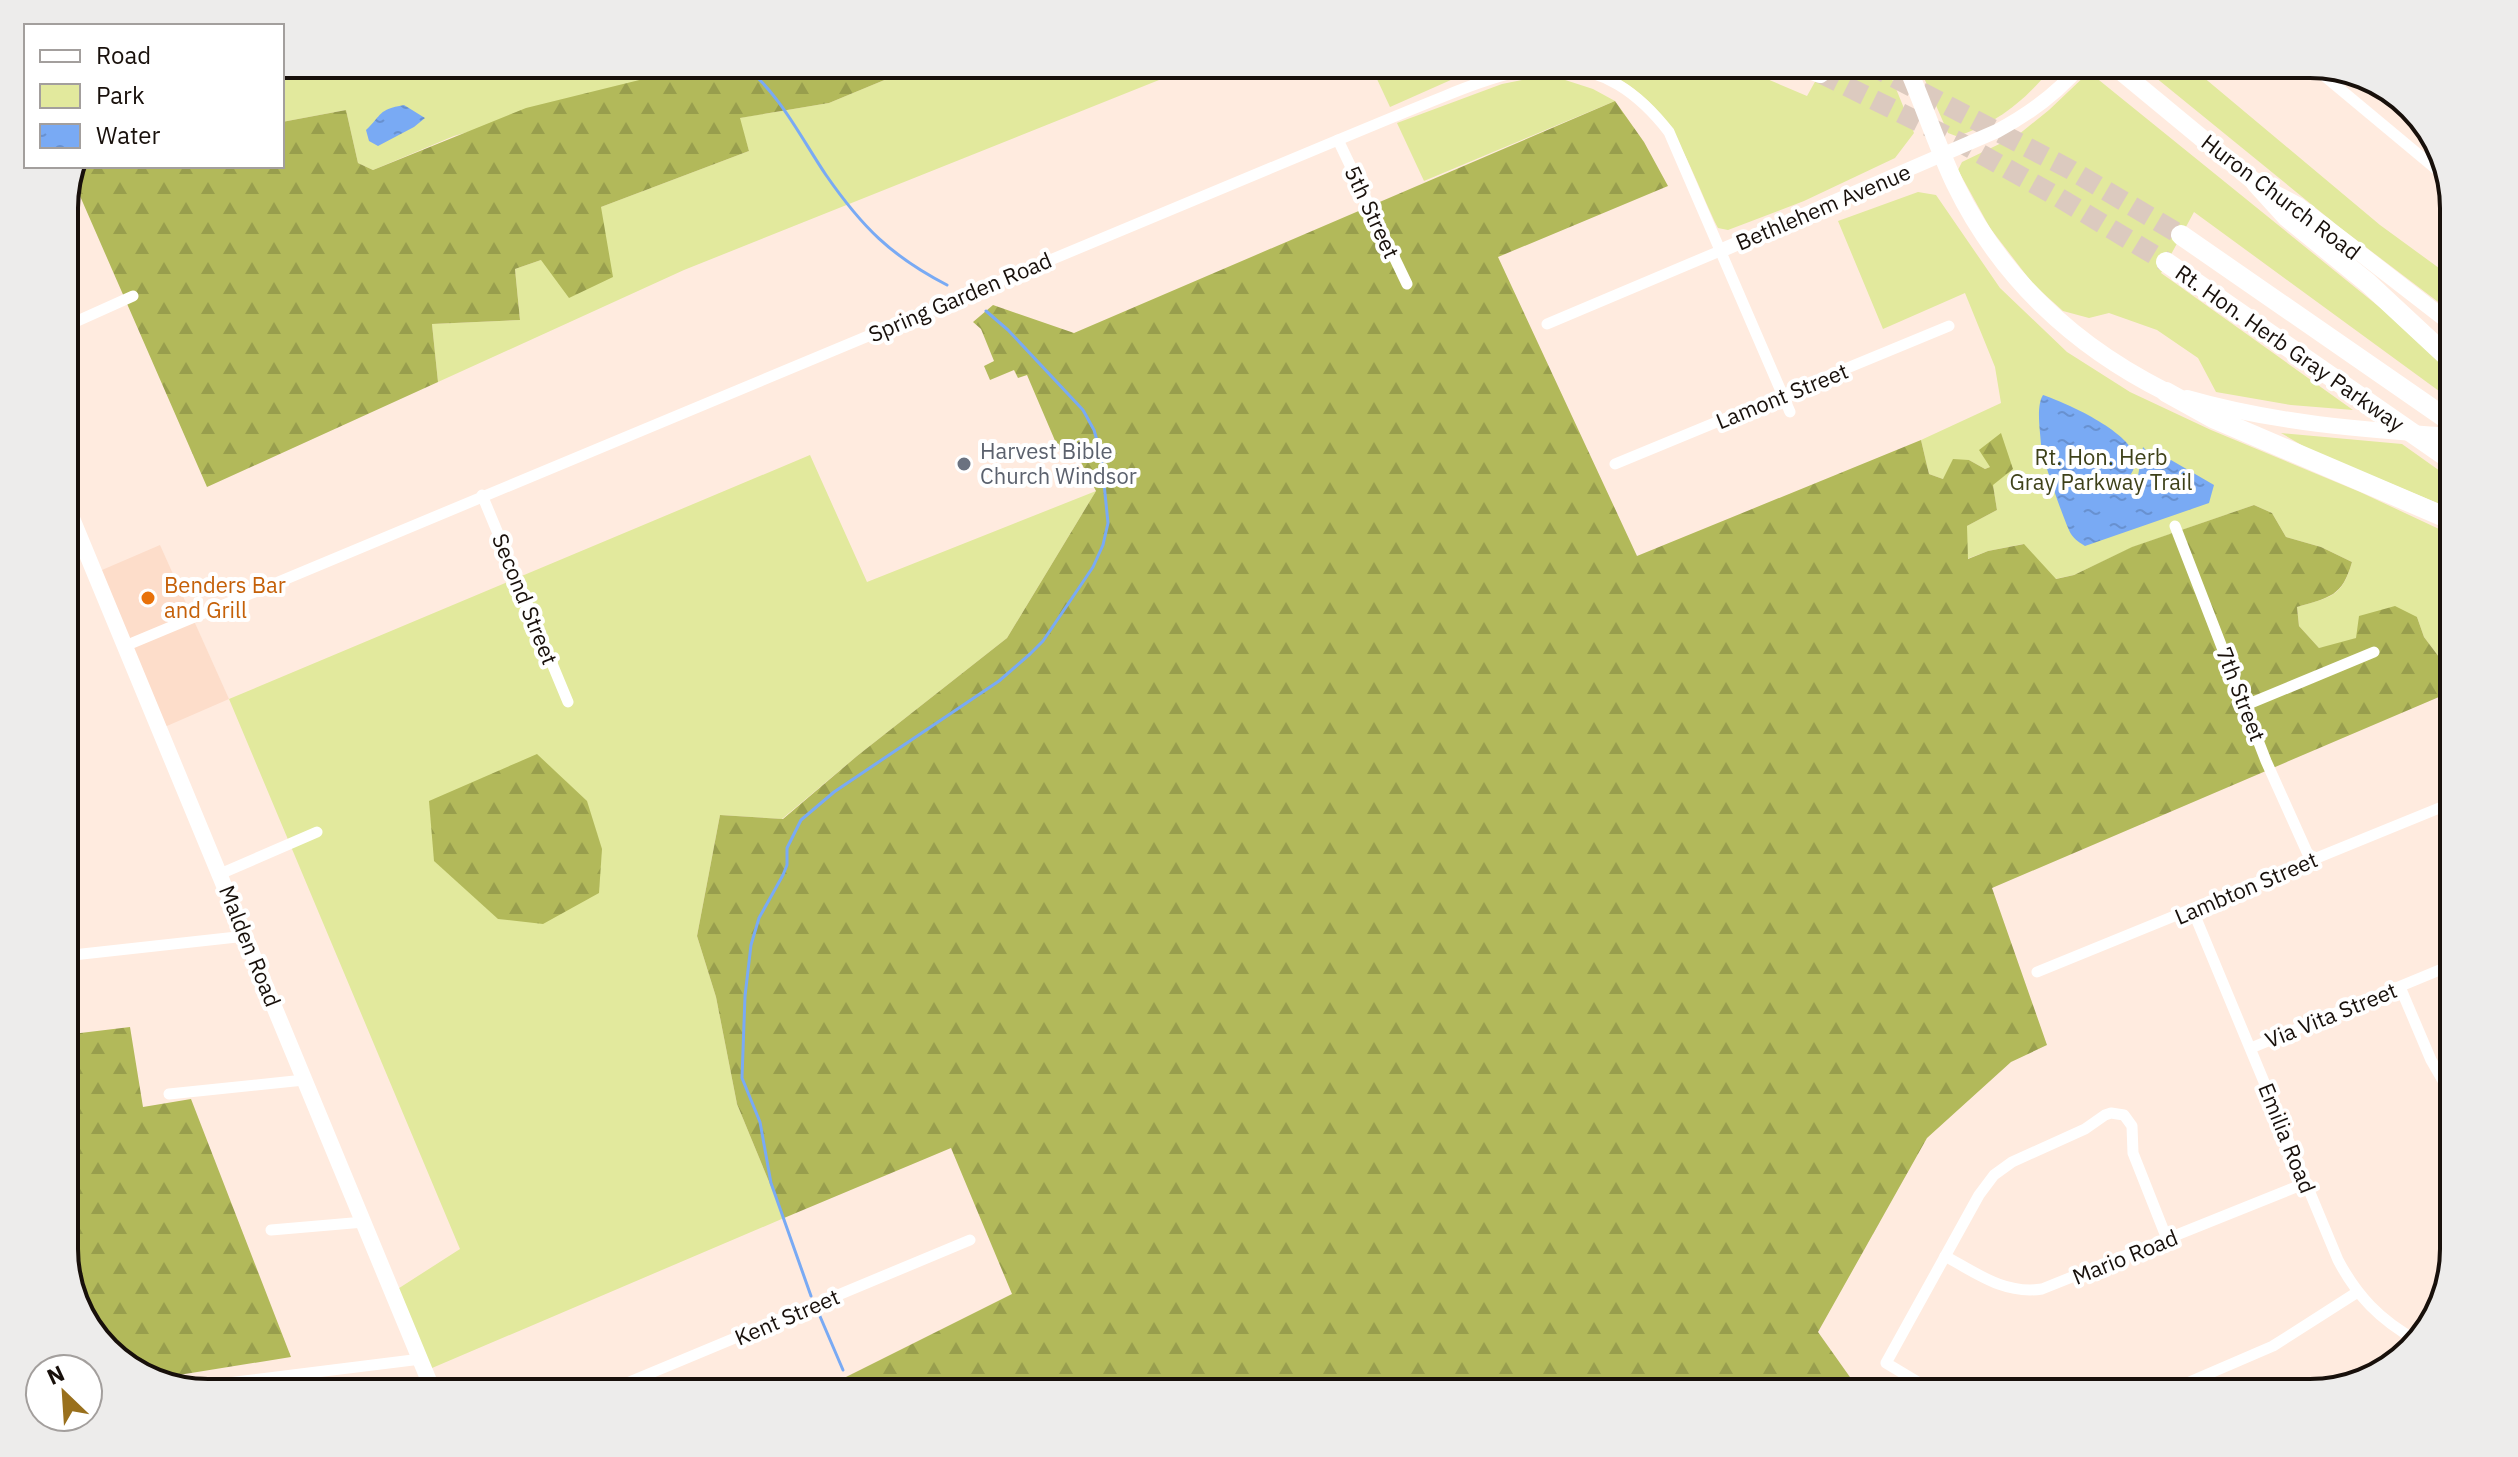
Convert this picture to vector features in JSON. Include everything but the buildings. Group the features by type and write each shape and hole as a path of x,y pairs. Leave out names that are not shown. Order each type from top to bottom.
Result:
{"highway":[{"path":"1912,78 1953,180 1983,233 2036,300 2091,348 2225,423 2440,515"},
{"name":"Huron Church Road","path":"2129,78 2256,183"},
{"path":"2256,183 2287,217 2368,283 2440,350"},
{"name":"Rt. Hon. Herb Gray Parkway","path":"2181,235 2440,414"},
{"name":"Rt. Hon. Herb Gray Parkway","path":"2166,262 2440,452"}],"main road":[{"name":"Huron Church Road","path":"2256,183 2298,205 2440,315"},
{"path":"2166,392 2250,415 2440,435"},
{"name":"Malden Road","path":"78,540 125,646 429,1379"}],"street":[{"name":"Spring Garden Road","path":"125,646 1338,140 1495,78"},
{"name":"Spring Garden Road","path":"1600,78 1634,96 1669,132 1790,412"},
{"name":"Bethlehem Avenue","path":"1547,324 1944,156 2020,118 2069,78"},
{"path":"2328,79 2433,167"},
{"name":"5th Street","path":"1338,140 1407,284"},
{"path":"78,321 133,296"},
{"name":"Lamont Street","path":"1615,464 1949,326"},
{"name":"Second Street","path":"482,495 568,702"},
{"name":"7th Street","path":"2175,526 2266,761 2311,861"},
{"path":"2246,705 2374,652"},
{"name":"Lambton Street","path":"2037,972 2440,808"},
{"path":"220,874 317,832"},
{"name":"Emilia Road","path":"2193,911 2338,1260 2356,1293 2389,1323 2407,1335"},
{"path":"78,954 246,936"},
{"name":"Via Vita Street","path":"2251,1048 2440,970"},
{"path":"2400,987 2440,1076"},
{"path":"169,1094 304,1080"},
{"path":"1913,1379 1886,1363 1979,1195 2002,1168 2085,1129 2111,1113 2124,1115 2132,1126 2135,1160 2167,1239"},
{"name":"Mario Road","path":"1945,1256 1993,1283 2028,1291 2069,1280 2306,1183"},
{"path":"271,1230 364,1222"},
{"name":"Kent Street","path":"637,1379 970,1240"},
{"path":"2196,1379 2273,1346 2356,1293"},
{"path":"260,1379 421,1359"}],"shaded area":[{"path":"160,545 229,699 160,729 95,573"}],"green space":[{"path":"284,78 654,78 454,136 373,170 358,163 346,110 284,122"},
{"path":"647,78 889,78 829,103 740,118 749,151 601,207 613,277 569,298 541,260 515,269 520,320 432,324 438,382 207,487 79,194 84,168 284,168 284,122 346,110 358,163 373,170 526,108"},
{"path":"727,78 805,78 802,79"},
{"path":"889,78 1164,78 684,270 438,382 432,324 520,320 515,269 541,260 601,207 749,151 739,118 829,103"},
{"path":"1377,78 1456,78 1453,79 1390,107"},
{"path":"1559,78 1593,89 1615,101 1424,181 1397,123 1502,84"},
{"path":"1616,78 1765,78 1807,96 1817,78 1892,78 1914,133 1895,158 1804,201 1728,230 1718,228 1685,154 1658,112 1640,94"},
{"path":"1924,78 2042,78 2011,108 1985,125 1956,136 1948,133"},
{"path":"2083,78 2096,78 2388,314 2440,363 2440,392 2194,212 2161,273 2353,410 2291,405 2216,392 2198,358 2157,330 2109,313 2089,318 2063,311 2033,284 1990,228 1958,170 1962,162 2018,135"},
{"path":"2156,78 2204,78 2380,225 2440,269 2440,303 2338,226"},
{"path":"1615,101 1644,142 1668,186 1498,257 1637,556 1921,440 1929,474 1943,479 1953,459 1969,460 1985,469 1990,467 1979,450 2001,433 2013,469 1993,485 1997,510 1967,526 1968,559 1988,551 2024,544 2056,579 2074,575 2132,547 2254,505 2272,513 2286,537 2321,547 2352,562 2344,582 2333,594 2297,607 2299,626 2319,648 2356,638 2359,616 2395,606 2417,617 2424,637 2440,658 2440,697 1992,888 2047,1045 2011,1062 1927,1138 1818,1332 1851,1379 842,1379 1012,1294 951,1148 784,1218 737,1104 716,997 697,936 720,815 783,819 857,756 1007,638 1096,491 1072,445 1059,450 1027,375 1018,378 1014,370 990,380 984,366 994,361 981,329 973,322 993,305 1074,333"},
{"name":"Rt. Hon. Herb Gray Parkway Trail","path":"1918,192 1936,195 2000,288 2067,352 2130,392 2440,529 2440,658 2424,637 2417,617 2334,646 2319,648 2299,626 2297,607 2333,594 2344,583 2352,562 2321,547 2286,537 2272,513 2254,505 2133,547 2074,575 2055,579 2023,544 1967,559 1967,526 1997,510 1990,467 1985,469 1969,460 1943,479 1929,474 1921,440 2001,403 1995,367 1965,293 1883,329 1838,221"},
{"path":"2281,433 2402,444 2440,471 2440,504 2310,450"},
{"path":"810,455 867,582 1096,491 1007,638 782,819 720,815 697,936 716,997 737,1104 784,1218 425,1371 393,1292 460,1249 229,699"},
{"path":"537,754 587,801 602,849 599,893 543,924 498,919 434,861 429,801"},
{"path":"130,1027 143,1107 191,1099 291,1357 174,1375 143,1362 129,1352 95,1314 85,1291 78,1257 78,1033"}],"water":[{"path":"404,105 425,118 378,146 369,141 366,130 381,113"},
{"path":"2043,395 2095,419 2130,447 2135,464 2124,485 2126,490 2138,476 2143,447 2155,460 2171,460 2214,485 2209,503 2085,546 2081,544 2068,528 2042,451 2039,412"}],"waterway":[{"path":"758,78 865,225 910,263 947,285"},
{"path":"811,1296 771,1183 760,1122 742,1078 745,996 751,945 759,918 783,875 787,865 787,848 801,820 834,792 999,681 1030,654 1043,641 1093,567 1108,523 1101,454 1094,430 1083,410 1008,330 986,311"},
{"path":"819,1314 843,1370"}],"tunnel":[{"path":"1830,78 1961,143 2166,262"},
{"path":"1895,78 2071,170 2181,235"}],"place":[{"name":"Harvest Bible Church Windsor","path":"964,464"},
{"name":"Benders Bar and Grill","path":"148,598"}]}
